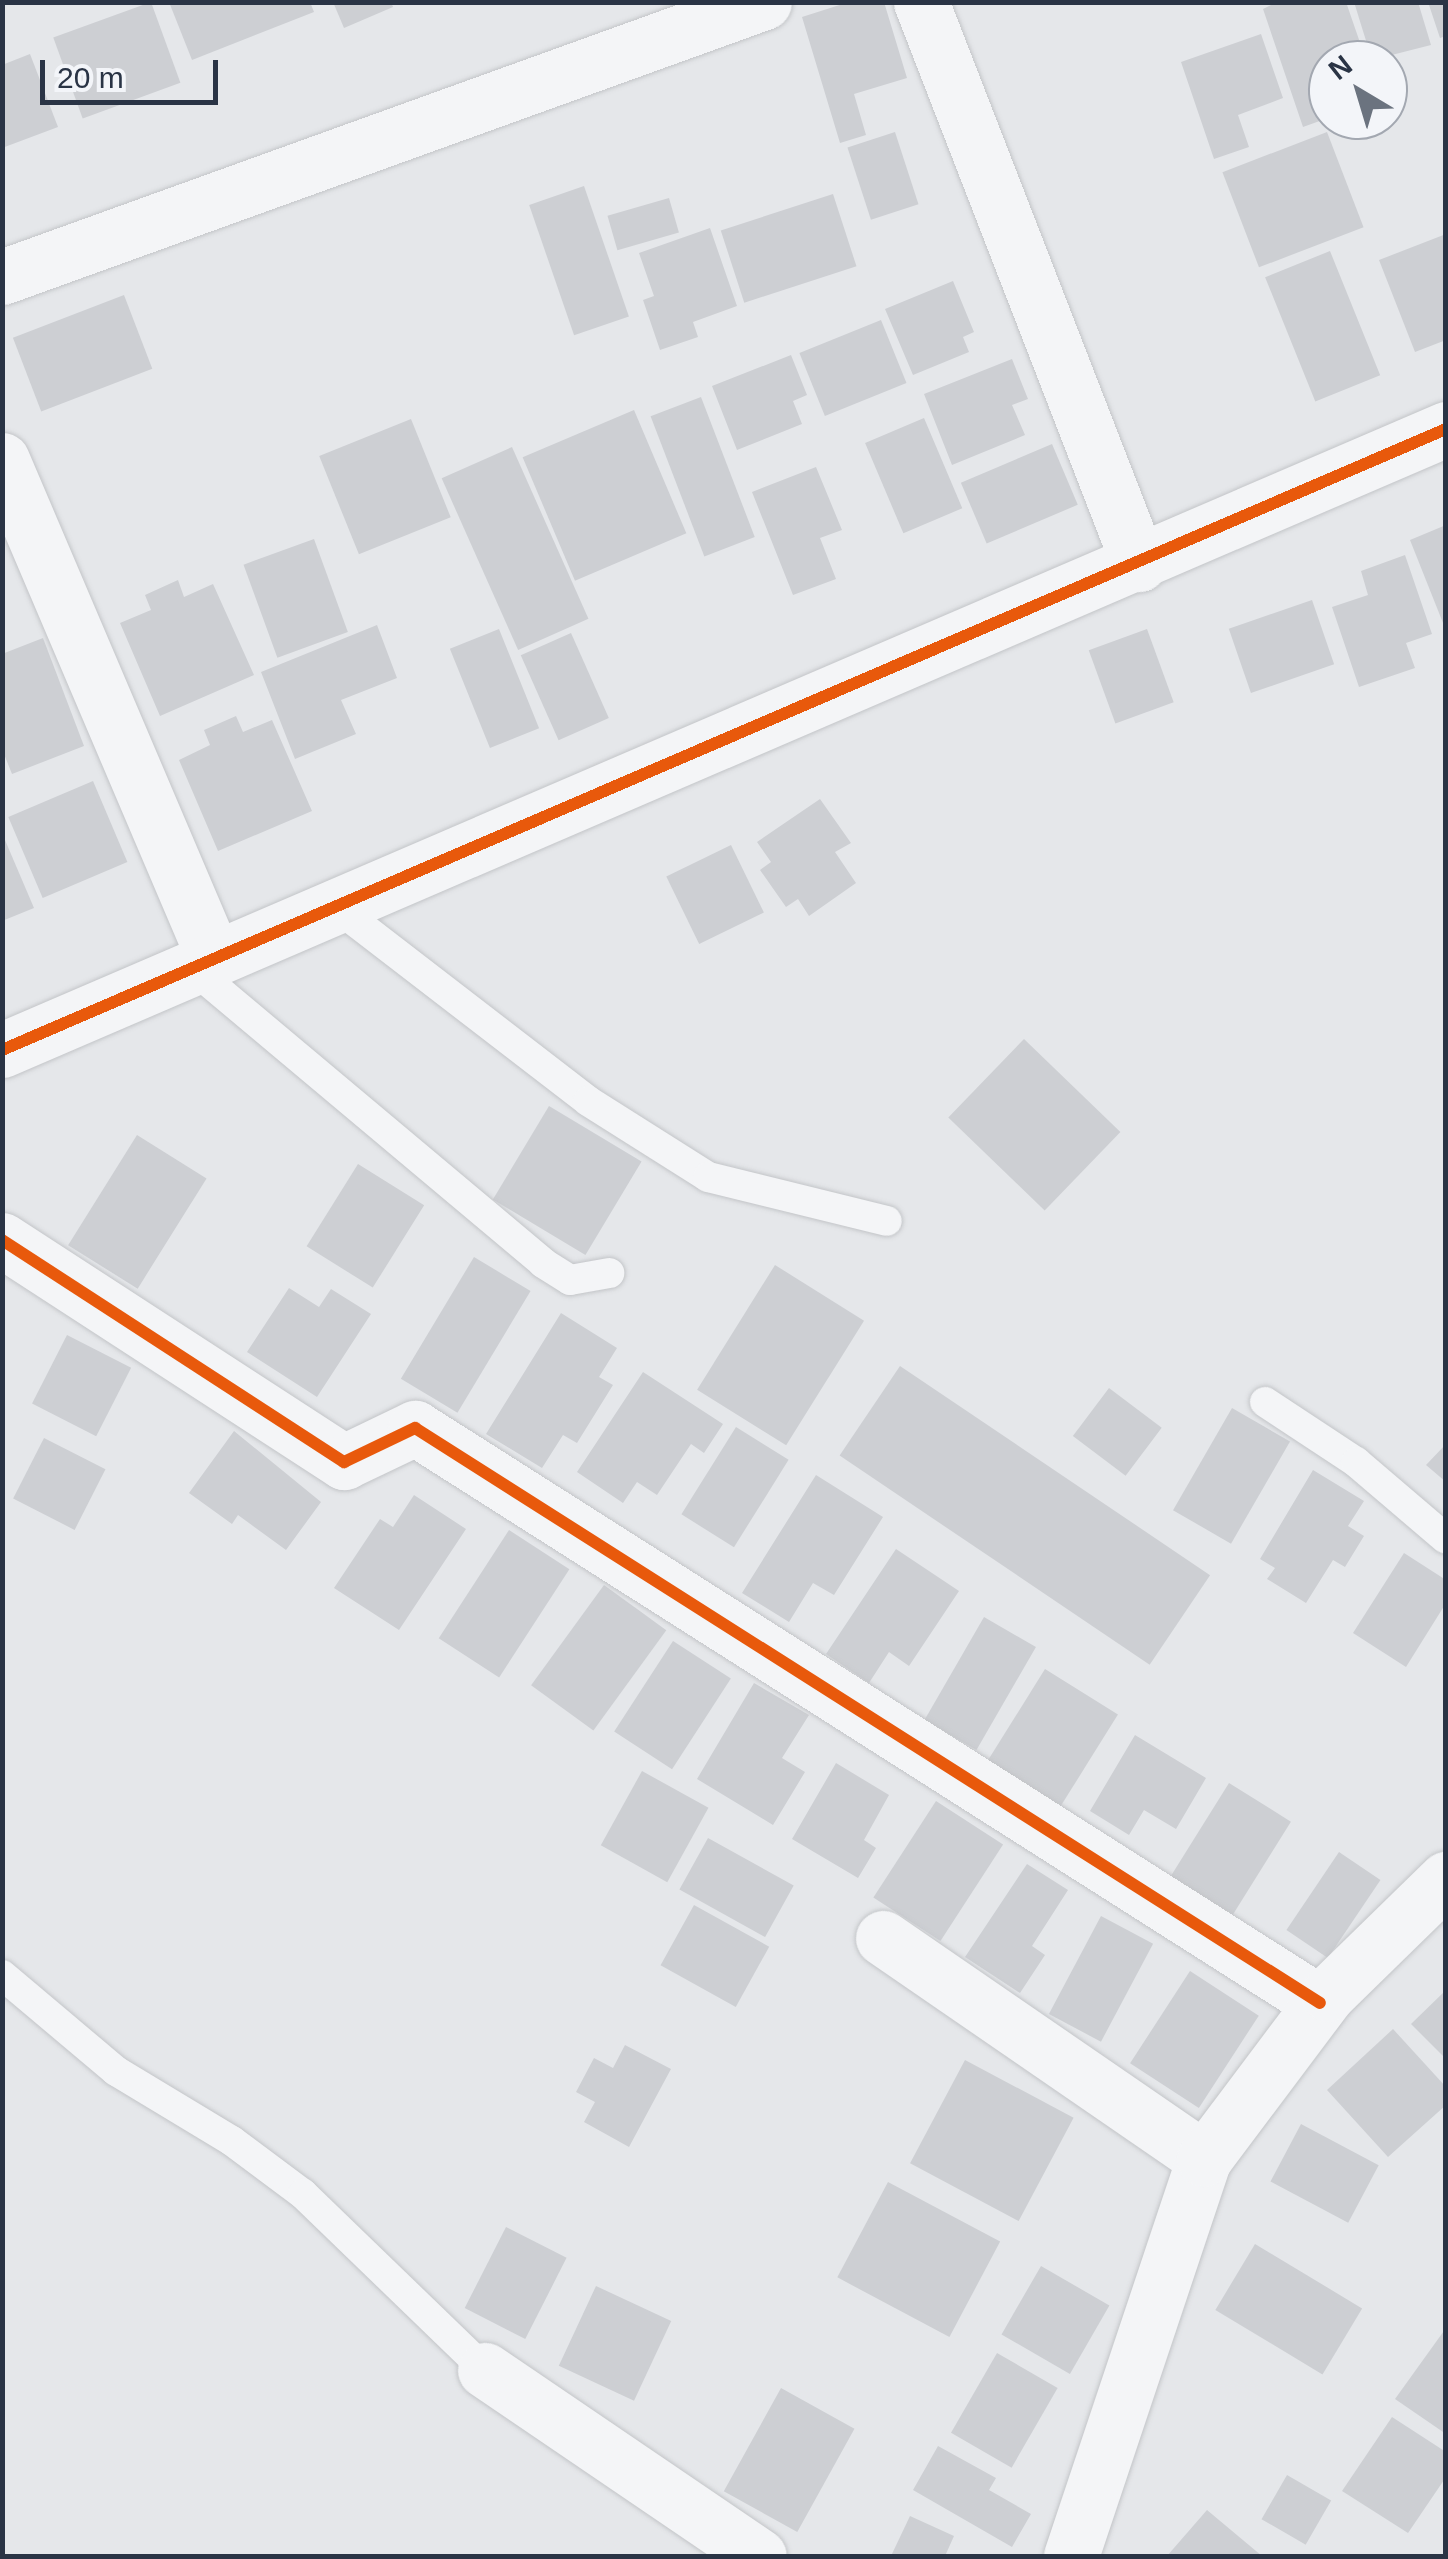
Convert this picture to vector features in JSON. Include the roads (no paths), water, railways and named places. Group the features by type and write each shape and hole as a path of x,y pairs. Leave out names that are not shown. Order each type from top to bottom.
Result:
{"street":[{"path":"2,277 764,2"},
{"path":"921,2 1140,564"},
{"path":"2,1050 1140,564 1446,429"},
{"path":"2,460 203,963"},
{"path":"2,1240 344,1462 416,1428 1320,2004"},
{"path":"1071,2556 1204,2158 1320,2004 1446,1879"},
{"path":"883,1938 1204,2158"},
{"path":"485,2370 760,2556"}],"lane":[{"path":"336,906 588,1100 723,1185 887,1222"},
{"path":"203,963 543,1263 570,1280 609,1273"},
{"path":"1265,1402 1356,1462 1446,1539"},
{"path":"2,1975 116,2071 232,2141 304,2194 485,2370"}]}
